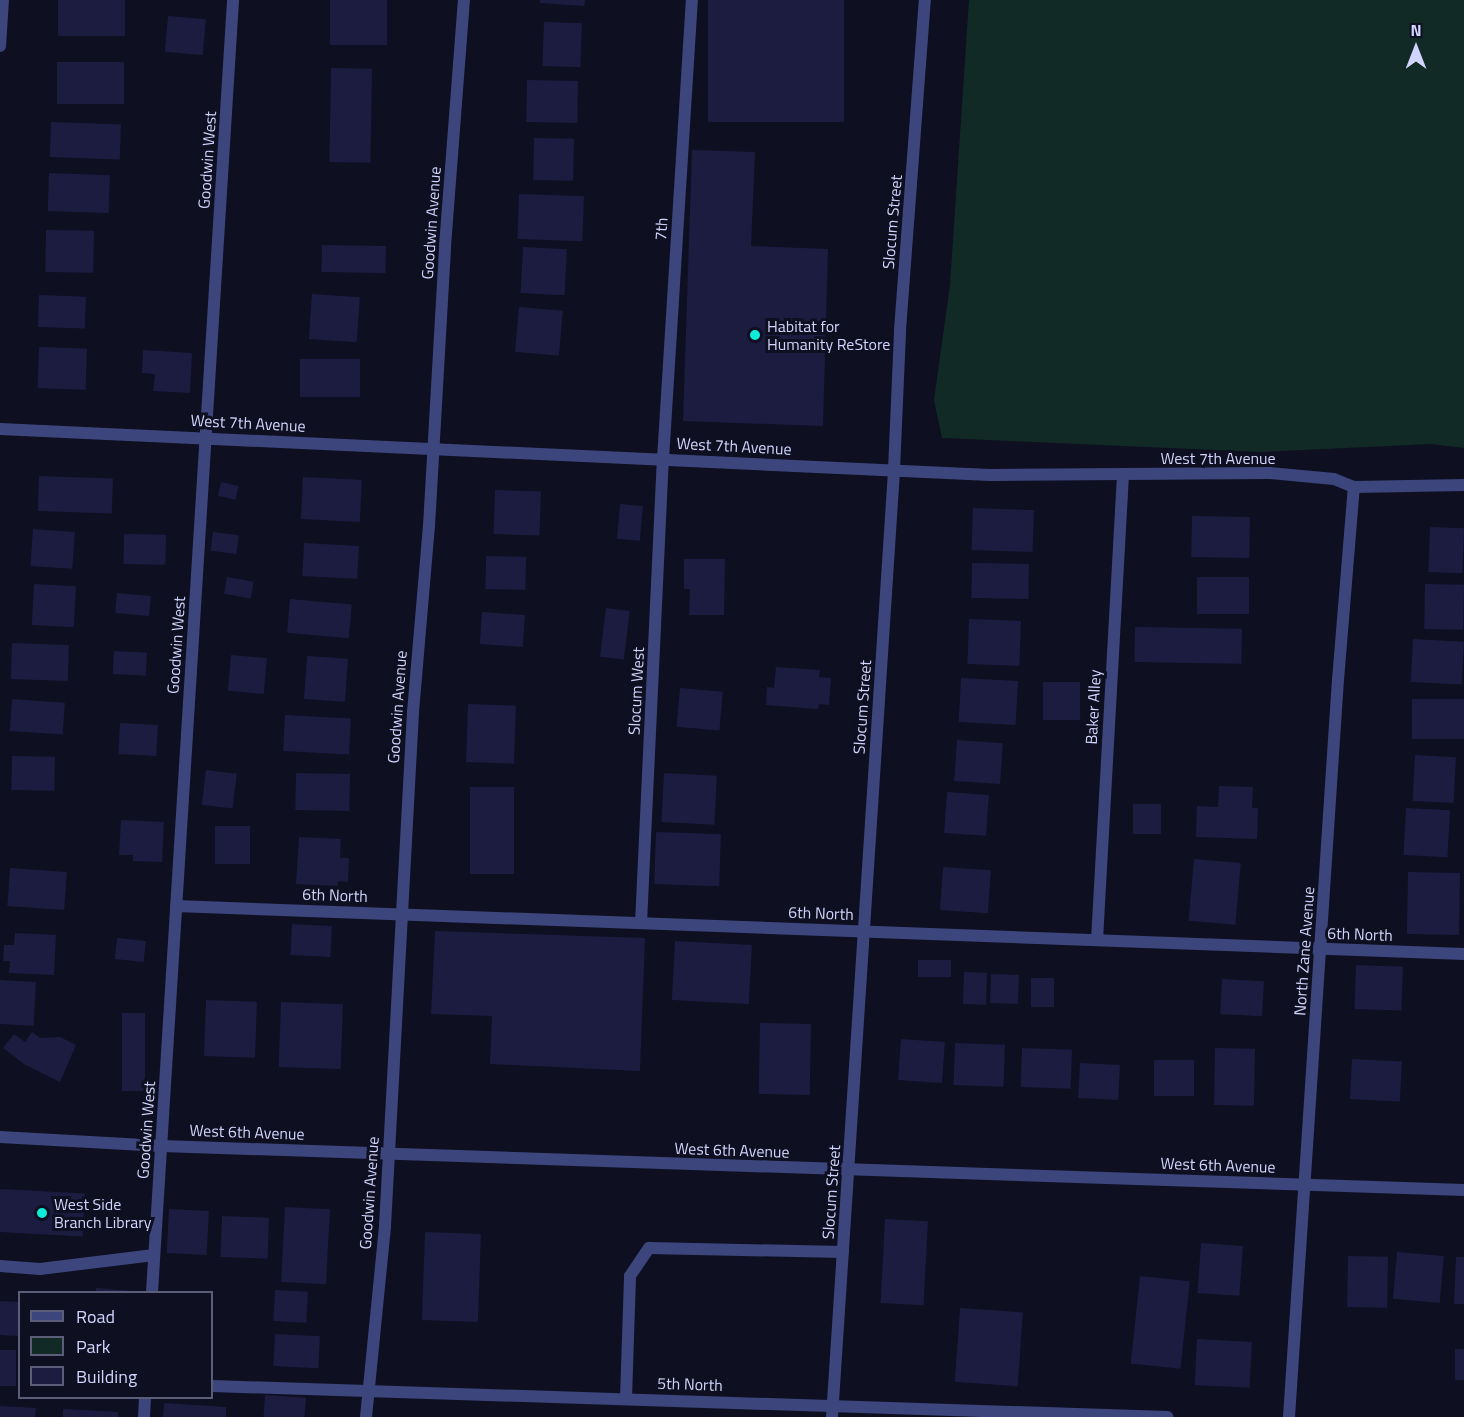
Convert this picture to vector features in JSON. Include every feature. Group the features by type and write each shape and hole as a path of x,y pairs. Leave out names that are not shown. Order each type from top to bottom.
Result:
{"street":[{"path":"0,46 3,0"},
{"name":"Goodwin West","path":"152,1291 233,0"},
{"name":"Goodwin Avenue","path":"366,1417 385,1226 400,914 464,0"},
{"name":"7th","path":"663,459 692,0"},
{"name":"Slocum Street","path":"833,1411 894,470 900,330 925,0"},
{"name":"West 7th Avenue","path":"0,429 990,475 1269,473 1334,479 1354,488 1464,484"},
{"name":"Slocum West","path":"641,923 663,459"},
{"name":"Baker Alley","path":"1096,940 1123,475"},
{"name":"North Zane Avenue","path":"1289,1417 1354,488"},
{"name":"6th North","path":"176,906 1464,954"},
{"name":"West 6th Avenue","path":"0,1137 162,1146 1464,1190"},
{"path":"626,1398 630,1276 649,1248 843,1252"},
{"path":"0,1266 40,1269 154,1255"},
{"name":"5th North","path":"213,1386 626,1398 833,1411 1167,1417"},
{"path":"144,1417 145,1399"}],"green space":[{"path":"969,0 1464,0 1464,448 1431,444 1261,452 942,438 934,400 950,285"}],"building":[{"path":"58,0 125,0 125,36 58,36"},
{"path":"330,0 387,0 387,45 330,45"},
{"path":"540,0 585,0 584,6 540,3"},
{"path":"708,0 844,0 844,122 708,122"},
{"path":"168,16 206,19 203,55 165,52"},
{"path":"544,22 582,23 580,67 542,66"},
{"path":"57,62 124,62 124,104 57,104"},
{"path":"331,68 372,69 370,163 329,162"},
{"path":"527,80 578,81 577,123 526,122"},
{"path":"51,122 121,124 120,159 50,157"},
{"path":"534,138 574,139 573,181 533,180"},
{"name":"Habitat for Humanity ReStore","path":"692,150 755,152 751,246 828,249 823,426 683,421"},
{"path":"49,173 110,175 109,213 48,211"},
{"path":"519,194 584,196 582,241 517,239"},
{"path":"46,230 94,231 93,273 45,272"},
{"path":"322,245 386,246 386,273 322,272"},
{"path":"523,247 567,249 565,295 521,293"},
{"path":"312,294 360,297 357,342 309,339"},
{"path":"39,295 86,297 85,329 38,327"},
{"path":"519,307 563,311 559,356 515,352"},
{"path":"39,347 87,349 86,390 38,388"},
{"path":"143,350 192,353 190,393 153,391 155,374 142,373"},
{"path":"300,359 360,359 360,397 300,397"},
{"path":"39,476 113,479 112,514 38,511"},
{"path":"303,477 362,480 360,522 301,519"},
{"path":"221,482 239,486 235,500 218,496"},
{"path":"495,490 541,492 539,536 493,534"},
{"path":"620,504 643,506 640,541 617,539"},
{"path":"973,508 1034,510 1032,552 972,550"},
{"path":"1192,516 1250,517 1249,558 1191,557"},
{"path":"1430,527 1464,528 1462,573 1428,572"},
{"path":"33,529 75,532 72,569 30,566"},
{"path":"213,532 239,535 236,554 211,551"},
{"path":"124,534 166,535 165,565 123,564"},
{"path":"304,543 359,546 357,579 302,576"},
{"path":"486,556 526,557 525,590 485,589"},
{"path":"684,559 725,559 724,615 689,615 690,589 684,589"},
{"path":"972,563 1029,564 1028,599 971,598"},
{"path":"227,577 254,582 251,598 224,594"},
{"path":"1197,577 1249,577 1249,614 1197,614"},
{"path":"34,584 76,586 74,627 32,625"},
{"path":"1425,584 1464,585 1463,630 1424,629"},
{"path":"117,593 151,596 149,616 115,613"},
{"path":"290,599 352,604 349,638 287,633"},
{"path":"606,608 630,611 624,660 600,657"},
{"path":"482,612 525,615 523,647 480,644"},
{"path":"969,619 1021,621 1019,666 967,664"},
{"path":"1135,627 1242,629 1241,664 1134,662"},
{"path":"1413,639 1464,642 1462,685 1411,682"},
{"path":"12,643 69,645 68,681 11,679"},
{"path":"114,651 147,653 146,676 113,674"},
{"path":"231,655 267,658 264,694 228,691"},
{"path":"307,656 348,659 345,702 304,699"},
{"path":"776,667 820,670 819,677 831,678 829,705 819,704 818,709 766,705 767,687 774,688"},
{"path":"961,678 1018,681 1016,725 959,722"},
{"path":"1043,682 1080,682 1080,720 1043,720"},
{"path":"680,688 723,692 719,731 677,727"},
{"path":"12,699 65,703 63,735 10,731"},
{"path":"1412,699 1464,699 1464,739 1412,739"},
{"path":"468,704 516,706 514,764 466,762"},
{"path":"285,715 351,718 349,754 283,751"},
{"path":"120,723 158,725 156,756 118,754"},
{"path":"957,740 1003,743 1000,784 954,781"},
{"path":"1415,755 1456,757 1454,803 1413,801"},
{"path":"12,756 55,757 54,791 11,790"},
{"path":"206,770 237,774 233,809 202,805"},
{"path":"296,773 350,774 349,811 295,810"},
{"path":"664,773 717,776 714,825 661,822"},
{"path":"1219,786 1253,787 1252,808 1258,808 1257,839 1196,837 1197,806 1218,807"},
{"path":"470,787 514,787 514,874 470,874"},
{"path":"947,792 989,795 986,836 944,833"},
{"path":"1133,804 1161,804 1161,834 1133,834"},
{"path":"1406,808 1450,810 1447,857 1404,855"},
{"path":"121,820 164,822 162,862 133,861 133,855 119,855"},
{"path":"215,826 250,826 250,864 215,864"},
{"path":"656,832 721,834 719,886 654,884"},
{"path":"299,837 341,839 340,858 349,858 348,882 338,881 338,886 296,884"},
{"path":"1194,859 1241,863 1235,925 1189,921"},
{"path":"943,867 991,870 988,913 940,910"},
{"path":"10,868 67,872 64,910 7,906"},
{"path":"1408,872 1460,873 1459,935 1407,934"},
{"path":"292,924 332,926 330,957 290,955"},
{"path":"435,931 645,938 640,1071 490,1064 492,1016 431,1014"},
{"path":"15,933 56,935 54,975 9,973 10,961 3,961 4,945 14,945"},
{"path":"117,938 146,941 144,962 115,959"},
{"path":"675,941 752,945 749,1004 672,1000"},
{"path":"918,960 951,960 951,977 918,977"},
{"path":"1356,965 1403,967 1401,1011 1354,1009"},
{"path":"964,972 987,973 986,1005 963,1004"},
{"path":"991,974 1019,975 1018,1004 990,1003"},
{"path":"1031,978 1054,978 1054,1007 1031,1007"},
{"path":"1222,979 1264,981 1262,1016 1220,1014"},
{"path":"0,980 36,982 34,1026 0,1024"},
{"path":"206,1000 257,1002 255,1058 204,1056"},
{"path":"281,1002 343,1004 341,1069 279,1067"},
{"path":"122,1013 145,1013 145,1091 122,1091"},
{"path":"760,1023 811,1024 810,1095 759,1094"},
{"path":"32,1032 40,1038 60,1037 76,1045 60,1082 24,1064 3,1048 14,1034 25,1042"},
{"path":"901,1039 945,1042 942,1083 898,1080"},
{"path":"955,1043 1005,1045 1004,1087 954,1085"},
{"path":"1022,1048 1072,1050 1071,1089 1021,1087"},
{"path":"1215,1048 1255,1049 1254,1106 1214,1105"},
{"path":"1352,1059 1402,1062 1400,1102 1350,1099"},
{"path":"1154,1060 1194,1060 1194,1096 1154,1096"},
{"path":"1080,1063 1120,1065 1118,1100 1078,1098"},
{"name":"West Side Branch Library","path":"0,1189 85,1193 83,1236 0,1232"},
{"path":"285,1207 330,1209 326,1284 281,1282"},
{"path":"169,1209 209,1211 207,1255 167,1253"},
{"path":"222,1216 269,1218 268,1259 221,1257"},
{"path":"885,1219 928,1221 924,1305 881,1303"},
{"path":"425,1232 481,1234 478,1322 422,1320"},
{"path":"1201,1243 1243,1246 1239,1296 1198,1293"},
{"path":"1397,1252 1444,1256 1440,1303 1393,1299"},
{"path":"1348,1256 1388,1257 1387,1308 1347,1307"},
{"path":"1456,1257 1464,1257 1464,1304 1454,1304"},
{"path":"1140,1276 1190,1281 1181,1369 1131,1364"},
{"path":"96,1288 132,1291 96,1291"},
{"path":"275,1290 308,1292 306,1323 273,1321"},
{"path":"0,1301 18,1302 18,1336 0,1335"},
{"path":"960,1308 1023,1312 1018,1386 955,1382"},
{"path":"275,1334 320,1336 318,1368 273,1366"},
{"path":"1197,1339 1252,1342 1250,1388 1195,1385"},
{"path":"1455,1349 1464,1349 1464,1380 1455,1380"},
{"path":"0,1350 16,1350 16,1386 0,1386"},
{"path":"265,1395 306,1398 305,1417 263,1417"},
{"path":"164,1403 226,1407 226,1417 163,1417"},
{"path":"0,1406 36,1408 35,1417 0,1417"},
{"path":"63,1409 118,1412 118,1417 63,1417"}],"place":[{"name":"Habitat for Humanity ReStore","path":"755,335"},
{"name":"West Side Branch Library","path":"42,1213"}]}
